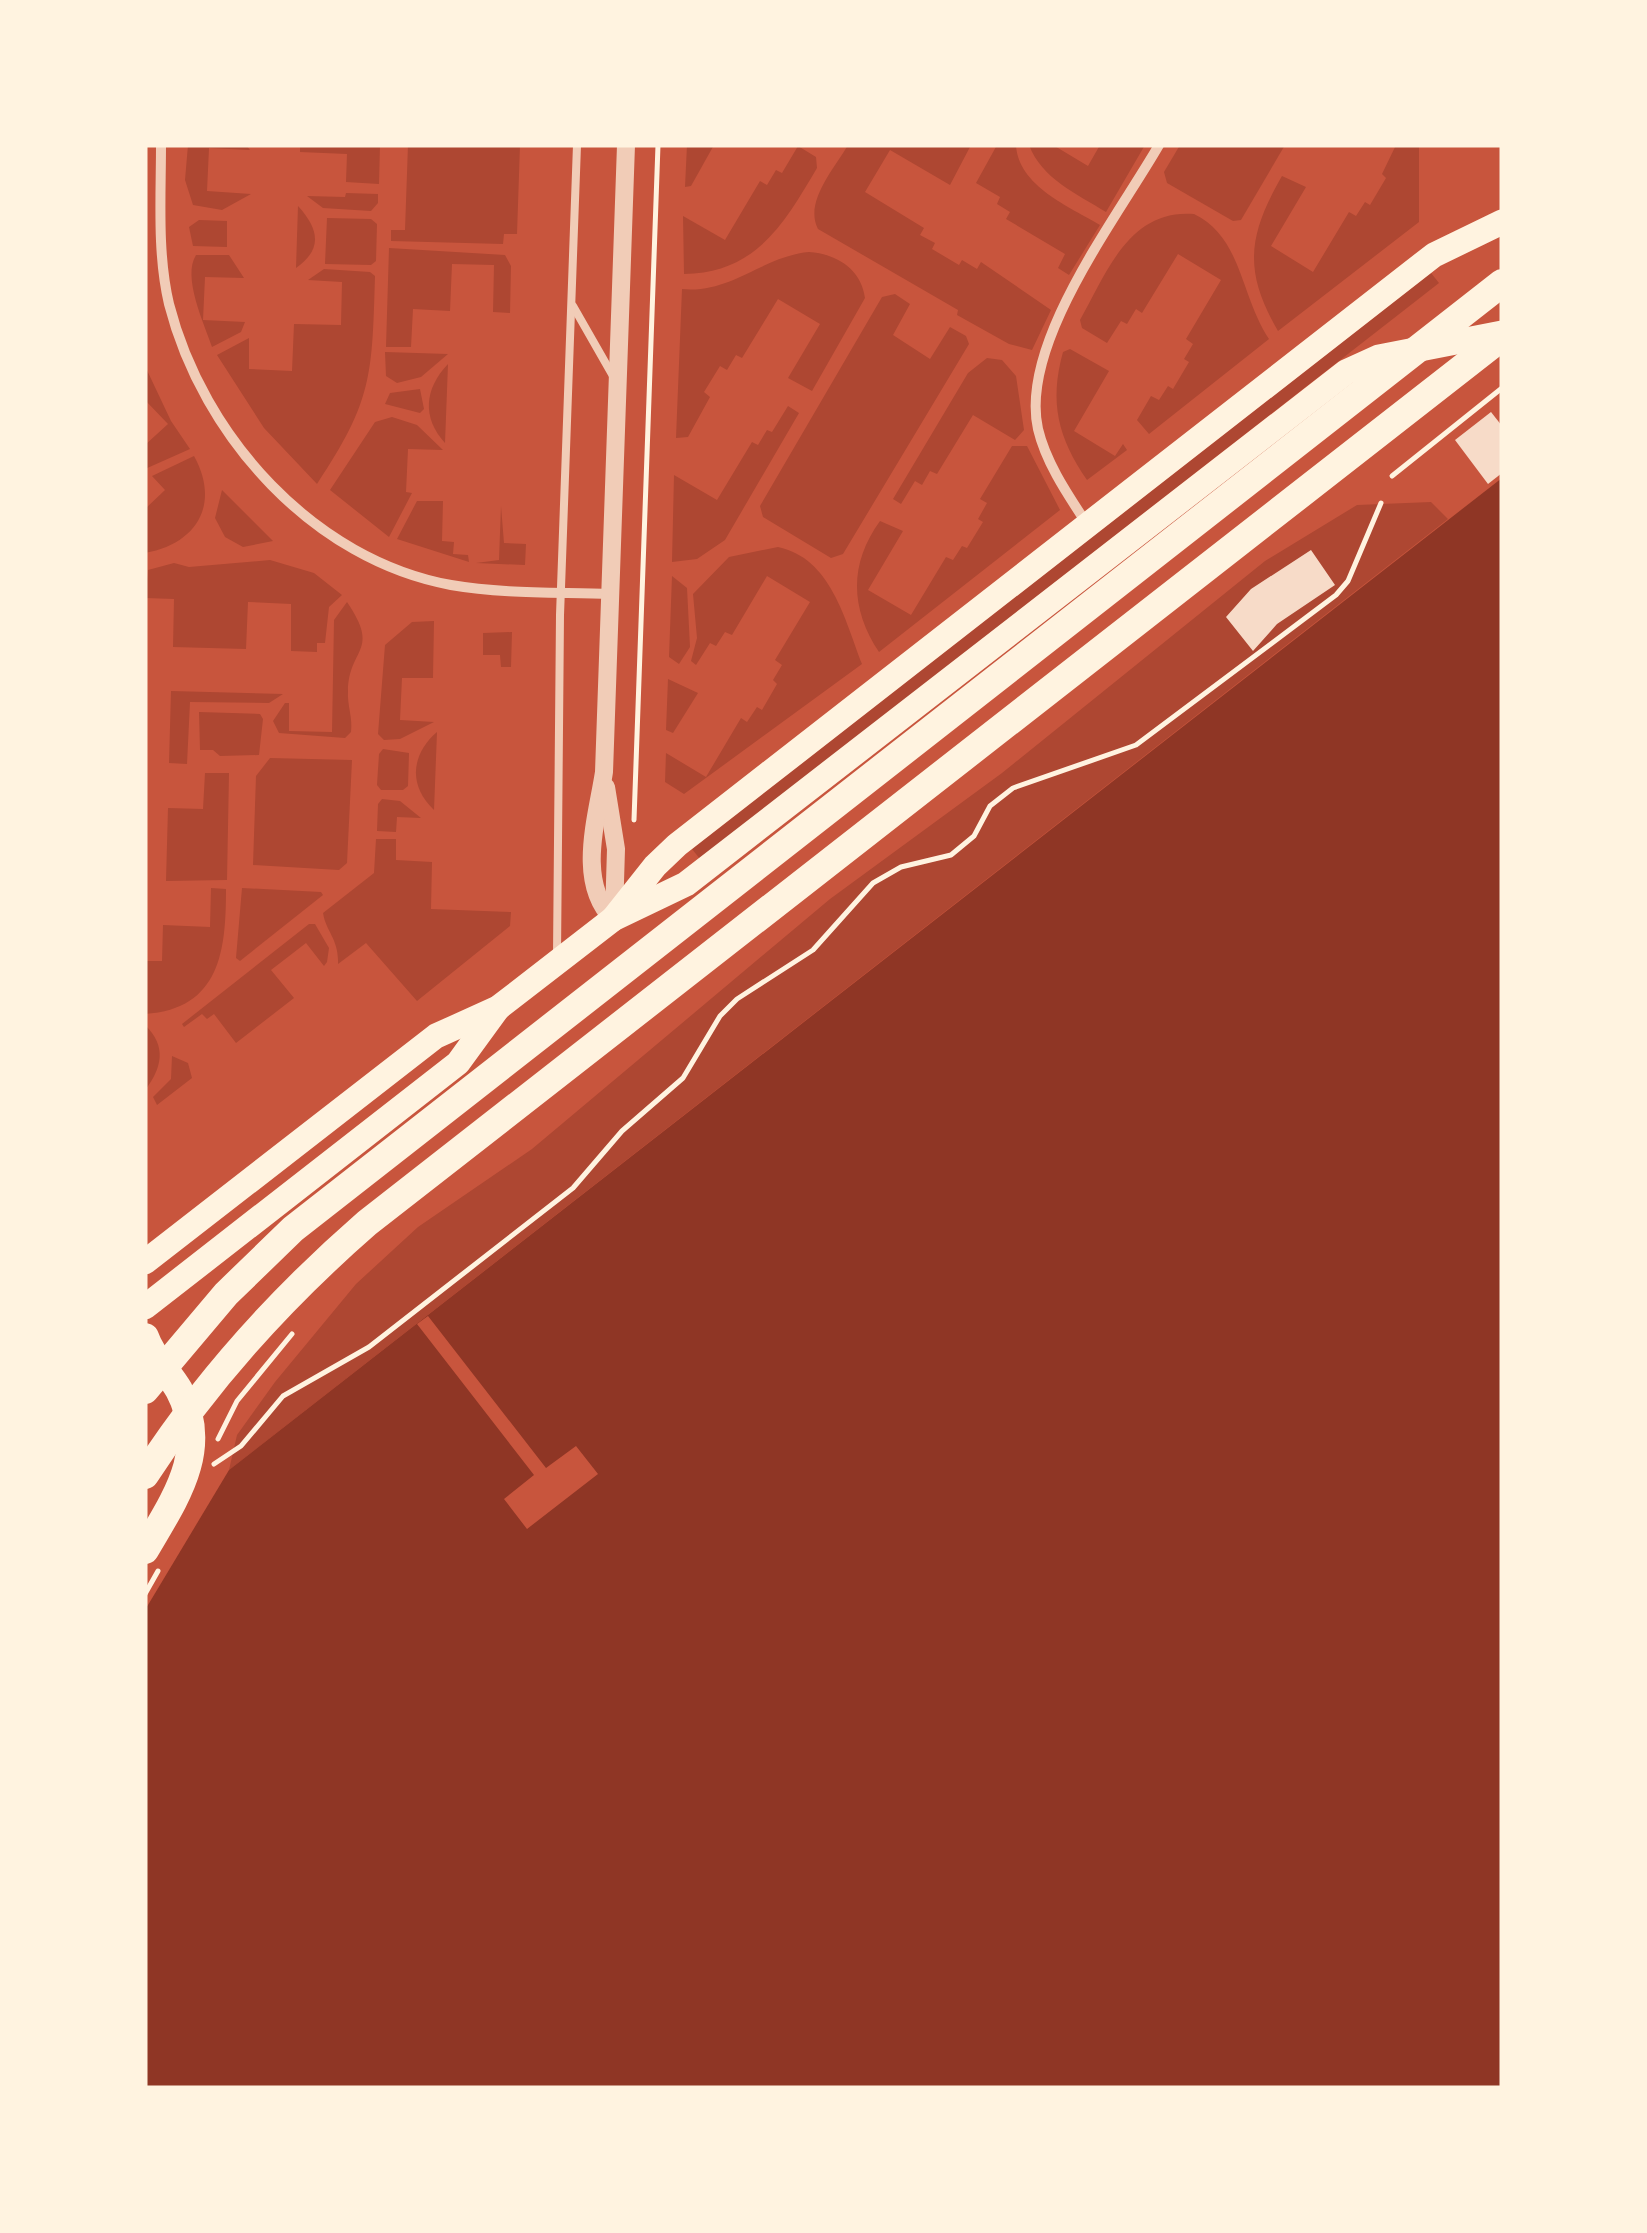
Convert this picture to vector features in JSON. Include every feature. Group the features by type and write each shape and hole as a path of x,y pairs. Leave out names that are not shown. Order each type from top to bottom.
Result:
{"highway":[{"path":"145,1390 226,1294 293,1229 1502,283"},
{"path":"145,1475 235,1352 366,1223 1502,335"},
{"path":"145,1337 178,1388 192,1442 186,1477 145,1550"}],"main road":[{"path":"613,919 654,866 677,845 1434,256 1502,222"},
{"path":"145,1262 436,1036 498,1008 613,919 686,884 1346,372 1379,356 1502,335"},
{"path":"145,1307 458,1063 498,1008"}],"street":[{"path":"161,145 162,258 169,304 188,358 215,412 278,491 338,541 397,569 450,585 610,594"},
{"path":"613,919 616,848 604,772 626,145"},
{"path":"1088,524 1042,442 1035,410 1036,376 1054,326 1159,145"}],"lane":[{"path":"557,962 561,592 577,145"},
{"path":"571,302 618,384"}],"path":[{"path":"634,820 658,145"},
{"path":"1392,476 1502,388"},
{"path":"213,1464 241,1446 283,1396 369,1347 574,1188 622,1131 684,1078 720,1016 737,999 813,950 873,883 901,868 951,856 974,836 990,806 1013,788 1136,745 1336,595 1348,581 1381,503"},
{"path":"247,1388 277,1352"}],"shaded area":[{"path":"188,145 246,145 250,150 209,148 207,191 251,194 222,210 193,205 185,180"},
{"path":"300,145 380,145 379,184 346,182 347,154 300,152"},
{"path":"408,145 520,145 517,234 504,234 503,244 391,241 391,230 405,230"},
{"path":"687,145 714,145 691,186 685,187"},
{"path":"848,145 971,145 950,185 890,150 865,192 924,228 920,235 935,243 932,249 959,265 962,260 977,269 981,262 1051,310 1032,350 1009,344 957,315 958,310 818,229 818,197"},
{"path":"997,145 1016,145 1019,159 1036,184 1100,225 1069,275 1058,268 1065,254 1006,219 1010,212 997,204 1000,197 976,183"},
{"path":"1029,145 1053,145 1088,166 1100,145 1145,145 1106,212 1051,176"},
{"path":"1180,145 1285,145 1241,220 1233,221 1167,183 1164,172"},
{"path":"1396,145 1419,145 1419,222 1278,331 1259,290 1254,253 1262,217 1282,176 1306,187 1271,246 1313,272 1349,212 1356,216 1365,202 1370,205 1386,178 1382,174"},
{"path":"798,146 816,157 817,168 765,242 731,265 684,274 683,216 725,240 760,181 767,185 776,170 782,173"},
{"path":"346,193 378,194 378,203 371,211 323,208 307,196 345,197"},
{"path":"298,206 315,238 311,254 296,268"},
{"path":"1194,214 1210,224 1231,252 1269,339 1149,434 1137,420 1151,396 1159,400 1168,386 1173,389 1189,362 1184,359 1193,344 1186,339 1221,280 1178,254 1142,313 1136,309 1127,324 1121,321 1107,343 1082,328 1080,320 1111,264 1136,233 1172,215"},
{"path":"327,218 371,219 377,224 376,261 371,265 325,264"},
{"path":"199,220 227,221 227,247 193,246 189,227"},
{"path":"389,248 505,255 511,266 510,313 493,312 494,265 452,264 450,311 413,309 411,347 386,347"},
{"path":"809,252 846,265 858,279 865,298 812,391 788,378 820,324 778,299 742,358 736,355 727,370 720,366 704,392 710,397 688,437 676,438 682,289 716,286 777,260"},
{"path":"196,255 229,255 244,278 205,277 203,320 245,322 241,332 212,347 200,313 193,287 192,264"},
{"path":"324,269 370,272 375,276 374,310 366,386 349,430 317,484 264,428 217,355 249,338 249,369 292,371 294,324 341,325 342,282 308,280"},
{"path":"1431,273 1439,283 700,859 692,849"},
{"path":"895,294 910,304 893,335 930,359 950,327 966,336 969,344 843,554 831,558 763,517 760,506 882,297"},
{"path":"1070,349 1109,371 1074,431 1115,456 1123,444 1127,450 1087,480 1069,449 1059,419 1059,370 1063,352"},
{"path":"385,352 448,354 421,377 397,383 386,376"},
{"path":"987,358 1002,360 1016,376 1024,430 1015,440 973,415 937,474 930,471 922,485 915,481 901,504 893,499 968,373"},
{"path":"448,364 445,443 432,424 429,403 434,383"},
{"path":"145,366 171,421 190,449 145,469 145,445 168,424 145,400"},
{"path":"420,389 424,409 420,413 385,404 390,393"},
{"path":"788,406 799,413 725,540 697,559 672,562 674,475 717,500 752,442 758,445 767,430 772,432"},
{"path":"392,417 417,425 443,450 408,449 406,492 412,493 389,537 330,490 375,422"},
{"path":"1012,446 1027,446 1060,510 879,652 863,619 857,586 863,553 880,521 903,531 868,590 911,615 946,557 953,560 962,546 967,548 983,522 978,519 987,503 980,499"},
{"path":"194,456 205,491 199,520 178,541 145,553 145,509 165,490 152,476"},
{"path":"1502,478 1502,2088 145,2088 145,1610 229,1470"},
{"path":"222,490 273,541 243,547 225,537 215,518"},
{"path":"417,501 443,501 442,541 454,542 453,554 468,555 469,562 397,539"},
{"path":"1431,502 1448,519 229,1470 237,1435 275,1382 356,1284 418,1227 532,1149 830,899 1002,773 1265,561 1357,505"},
{"path":"501,506 504,543 526,544 525,565 476,563 499,560"},
{"path":"778,547 796,553 823,577 834,593 862,664 684,794 665,782 666,753 706,777 741,718 747,722 757,707 762,710 777,684 773,680 782,665 775,660 810,602 767,576 732,635 725,632 716,646 710,643 696,665 691,661 697,638 693,594 729,557"},
{"path":"270,560 314,573 342,595 329,607 325,643 317,643 317,652 291,651 291,604 248,602 246,649 173,647 174,599 145,598 148,570 174,563 189,567"},
{"path":"672,576 687,588 690,647 679,664 669,657"},
{"path":"347,602 357,618 363,641 350,677 351,732 345,738 279,733 273,721 285,703 289,703 289,731 332,732 334,620"},
{"path":"434,621 433,678 402,678 400,720 434,722 400,739 384,740 378,734 385,645 412,622"},
{"path":"512,632 511,667 501,667 500,655 483,655 483,633"},
{"path":"668,679 698,693 673,733 666,730"},
{"path":"171,691 283,694 269,703 190,702 187,764 169,763"},
{"path":"199,712 260,714 263,719 259,755 220,756 213,750 200,750"},
{"path":"437,732 434,810 420,791 416,770 422,750"},
{"path":"383,749 409,753 408,786 403,790 381,790 377,785 379,754"},
{"path":"270,758 352,760 347,863 339,870 253,865 256,776"},
{"path":"205,773 229,773 227,880 166,881 168,808 203,809"},
{"path":"382,799 400,801 421,818 397,817 396,832 377,831 378,804"},
{"path":"376,839 396,839 396,860 432,862 431,909 511,912 510,926 417,1001 366,943 338,964 323,913 374,873"},
{"path":"211,888 226,889 224,933 214,972 190,1001 170,1010 145,1014 145,961 162,961 163,925 210,927"},
{"path":"242,888 323,895 240,961 236,958"},
{"path":"309,924 315,924 329,948 324,966 306,943 271,970 294,998 236,1043 214,1014 207,1019 202,1014 184,1027 182,1024"},
{"path":"145,1025 157,1041 160,1057 145,1090"},
{"path":"172,1056 188,1063 192,1078 157,1105 153,1097 171,1079"}],"pier":[{"path":"428,1316 546,1468 576,1446 598,1474 527,1529 504,1499 534,1475 417,1324"}],"building":[{"path":"1491,412 1502,426 1502,473 1488,484 1455,440"},
{"path":"1311,550 1335,585 1277,624 1253,651 1226,617 1251,589"}]}
